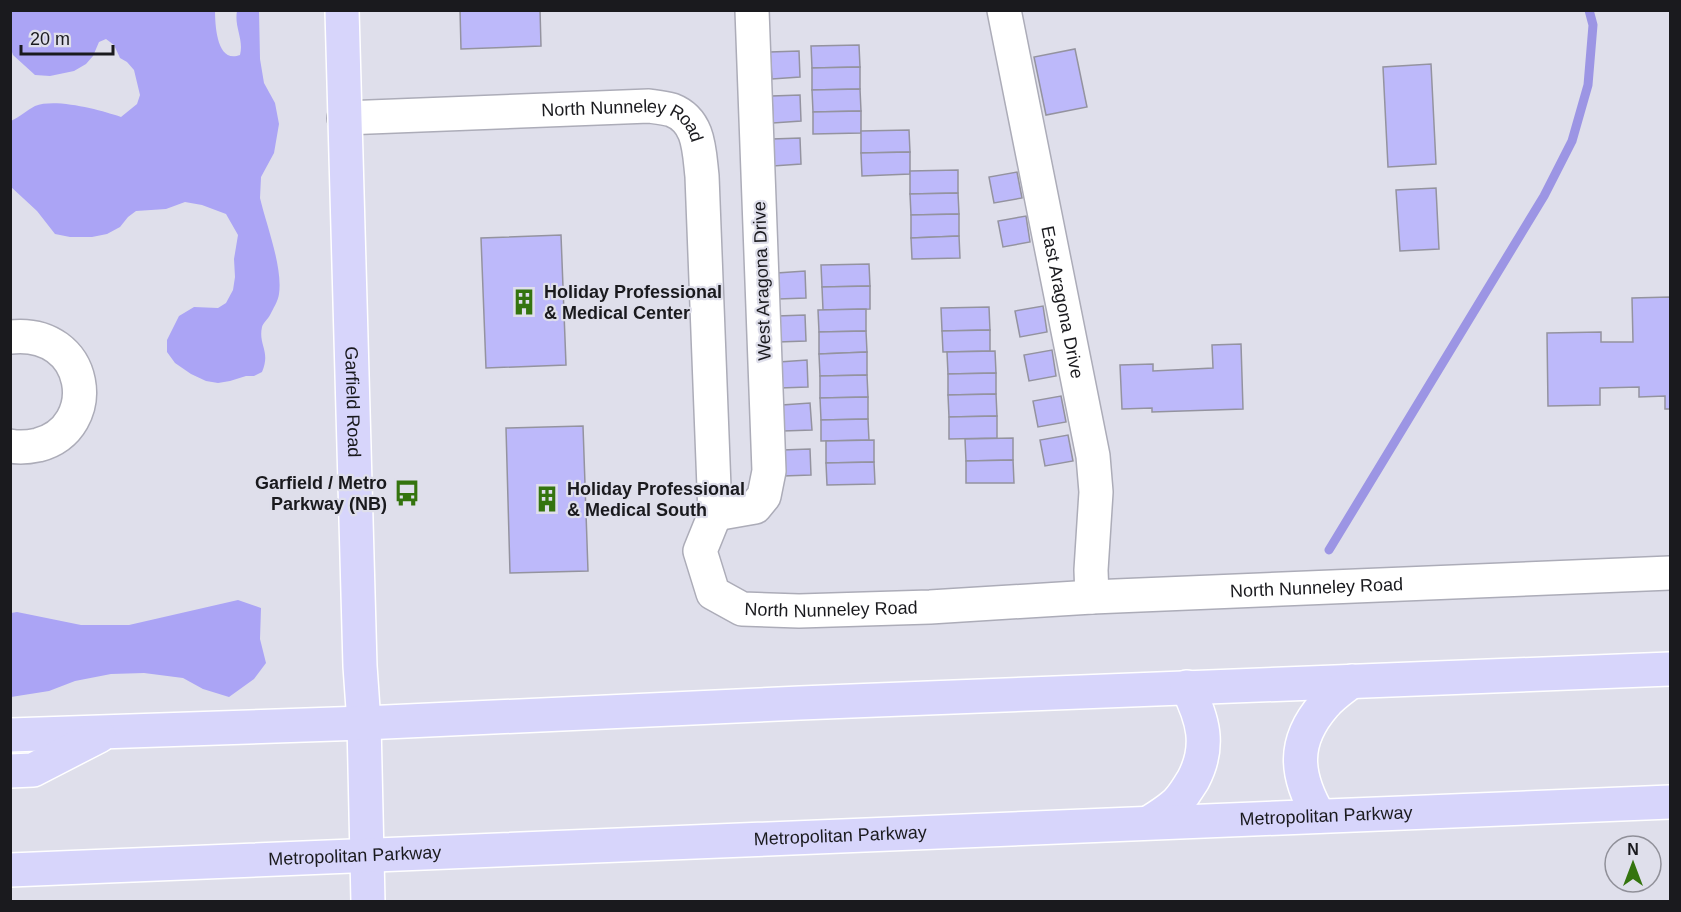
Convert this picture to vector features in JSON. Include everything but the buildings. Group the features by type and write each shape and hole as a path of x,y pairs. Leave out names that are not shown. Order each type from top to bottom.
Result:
{"main road":[{"name":"Garfield Road","path":"342,10 368,902"},
{"path":"10,735 364,723 1187,687 1671,669"},
{"path":"1319,816 1309,798 1303,779 1299,761 1302,743 1310,724 1325,703 1352,681"},
{"path":"1150,822 1175,805 1187,790 1203,753 1203,730 1197,707 1187,687"},
{"path":"10,771 33,770 109,731"},
{"name":"Metropolitan Parkway","path":"10,870 1671,801"}],"street":[{"name":"West Aragona Drive","path":"715,514 755,507 764,496 769,471 752,10"},
{"name":"East Aragona Drive","path":"1004,10 1093,456 1096,492 1091,570 1092,597"},
{"name":"North Nunneley Road","path":"344,118 649,106 671,110 687,118 697,138 702,176 715,514 700,551 713,593 742,609 799,612 918,608 1092,597 1671,573"},
{"path":"10,337 28,335 44,339 58,347 70,359 77,374 80,390 78,406 71,422 60,434 46,443 30,447 10,446"}],"shaded area":[{"path":"215,10 219,42 226,54 232,56 240,55 241,49 237,11 259,11 260,59 264,83 275,103 279,124 274,153 261,177 260,198 280,283 277,302 262,327 264,365 262,372 254,376 218,383 206,381 175,363 167,352 167,340 179,316 194,307 218,308 226,303 233,290 234,259 238,235 226,214 202,205 185,202 166,209 136,211 120,227 107,234 70,237 55,234 37,211 10,186 11,121 35,106 54,103 90,108 121,117 137,104 140,95 134,70 120,58 114,45 106,39 99,42 93,56 86,64 74,71 50,76 35,75 13,55 11,11"},
{"path":"238,600 261,608 260,639 266,663 254,679 229,697 203,689 183,678 144,673 111,674 75,681 49,691 11,697 11,613 17,612 81,625 129,625"}],"waterway":[{"path":"1329,550 1544,196 1572,141 1588,85 1593,25 1589,10"}],"place":[{"name":"Holiday Professional & Medical Center","path":"524,302"},
{"name":"Garfield / Metro Parkway (NB)","path":"407,493"},
{"name":"Holiday Professional & Medical South","path":"547,499"}]}
